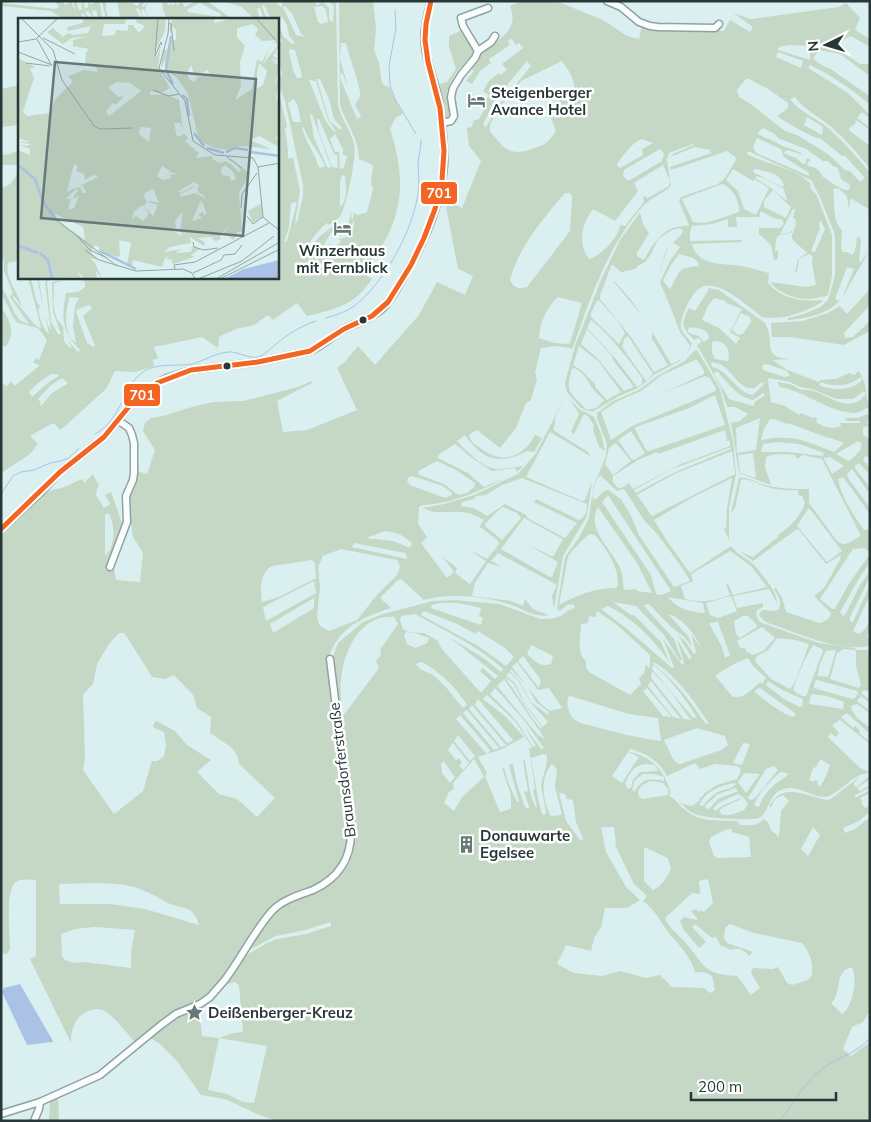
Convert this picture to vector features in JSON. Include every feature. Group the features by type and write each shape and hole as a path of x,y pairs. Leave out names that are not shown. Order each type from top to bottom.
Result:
{"street":[{"path":"1,528 42,492 60,472 104,437 133,402 157,383 191,370 258,362 318,348 339,332 372,317 383,309 415,259 432,218 443,168 442,123 436,84 425,46 425,29 431,1"},
{"path":"607,1 621,7 639,22 658,27 715,28 719,24"},
{"path":"478,51 463,26 461,18 488,8"},
{"path":"442,123 453,119 451,97 453,88 478,51 491,42 495,36"},
{"path":"110,567 127,522 126,493 134,480 134,443 132,435 129,428 119,421"},
{"name":"Braunsdorferstraße","path":"1,1114 40,1102 100,1075 176,1014 200,1004 210,997 232,971 274,909 326,882 337,873 350,852 352,841 330,659"},
{"path":"34,1121 40,1102"}],"green space":[{"path":"55,1 62,1 65,5 71,1 76,12 73,1 76,1 79,10 82,9 81,1 83,1 85,9 88,7 88,1 90,4 93,4 93,1 106,1 106,11 109,18 106,18 102,2 100,3 102,18 98,18 96,10 92,11 94,18 88,11 85,12 88,18 83,13 81,14 83,18 62,18 51,11 1,6 1,3 56,9 59,7"},
{"path":"117,1 129,3 131,1 133,4 136,1 134,4 137,6 141,1 145,1 142,6 144,7 148,1 145,10 149,18 143,9 141,10 143,18 138,8 136,9 140,18 121,18"},
{"path":"162,1 164,1 164,4 167,1 168,5 171,5 170,1 172,5 176,1 177,6 181,1 185,7 195,1 207,1 231,18 181,17 167,18 163,11","holes":["200,3 221,14 220,17 187,12 188,9"]},
{"path":"223,1 275,1 282,8 282,1 315,1 317,5 320,4 319,1 322,1 329,8 329,19 333,23 334,6 329,1 336,3 338,105 353,139 355,150 353,169 349,191 341,215 329,225 327,223 324,225 307,246 310,248 320,236 336,224 315,258 317,260 330,244 334,246 335,250 341,241 339,239 346,237 353,230 354,220 350,229 348,226 351,211 352,221 354,213 358,215 367,212 373,189 371,182 373,165 359,159 354,137 340,105 339,1 373,1 376,28 374,50 379,63 382,83 389,87 403,114 396,117 390,129 398,158 400,187 396,215 390,230 381,248 363,272 372,279 358,295 344,305 307,316 297,303 273,320 268,315 254,325 236,329 219,337 218,348 202,337 154,347 158,358 153,360 154,366 136,372 115,371 106,389 64,427 60,430 55,424 51,424 30,436 38,444 30,454 3,472 1,476 1,383 7,386 11,381 16,385 39,366 33,363 36,358 39,360 47,340 38,328 15,322 16,320 13,318 1,291 1,287 15,314 21,321 29,324 10,297 13,293 4,271 4,260 1,259 1,187 10,184 18,173 18,261 9,262 7,267 8,273 22,307 14,296 13,298 34,324 40,328 28,279 31,279 45,329 49,334 45,314 51,331 45,282 50,279 54,279 47,282 51,322 58,334 61,334 53,312 52,282 62,280 54,284 54,310 57,319 62,324 64,340 72,348 64,333 78,352 80,350 74,343 66,330 63,317 66,293 78,292 85,287 85,282 79,279 279,279 279,93 287,126 285,129 288,157 289,159 293,157 300,191 295,223 297,222 303,196 303,185 285,101 279,86 279,76 282,75 279,60 279,42 281,41 283,44 279,34 279,25 283,36 292,44 295,43 289,36 287,25 282,17 270,18 264,5 262,6 267,18 264,18 260,8 257,9 260,18 253,18 242,7","holes":["285,6 293,15 300,32 305,37 296,35 283,7","322,6 326,10 328,22 321,24 318,22 314,7","341,43 346,43 360,90 360,97 355,105 361,116 357,119 340,73 342,73 348,86 340,59","290,49 295,50 301,78 297,78 293,70 289,51","317,79 320,79 329,99 334,119 342,128 340,130 329,120","309,80 316,81 328,120 336,131 334,132 325,120","294,99 301,122 293,122 288,103","310,114 312,114 331,167 327,167 314,138","317,119 319,119 334,154 337,155 338,168 332,167 319,132","302,127 304,128 325,166 320,168 317,164","335,134 343,149 343,155 347,156 342,169 340,168 339,152 335,152 330,139","342,175 345,176 346,193 343,204 340,207 340,181","297,202 287,241 284,242 289,227 291,203","70,297 79,298 75,306 73,326 76,343 67,328 67,309","89,305 92,308 83,316 95,346 93,347 87,343 76,312 78,309","51,374 59,376 32,397 29,392","62,378 67,382 67,384 52,393 41,406 38,399 50,386"]},
{"path":"518,1 556,1 603,20 627,36 639,39 642,25 658,29 676,28 724,31 730,20 750,32 753,27 733,13 751,19 839,7 846,3 860,18 855,30 870,39 870,47 851,36 831,45 860,64 870,64 870,76 840,54 819,50 813,59 868,95 870,94 870,101 868,103 840,82 818,69 810,65 808,68 848,93 870,115 870,118 862,112 857,118 870,130 856,120 855,124 849,128 850,131 870,146 870,169 851,146 829,125 807,109 795,97 790,99 807,114 833,132 870,173 870,210 852,199 850,200 849,210 847,196 838,188 833,189 835,216 842,230 841,248 843,252 852,255 855,251 857,237 859,236 861,240 859,262 868,253 842,298 854,269 847,267 835,299 839,301 834,306 816,315 788,320 788,318 820,307 828,300 835,276 835,235 811,180 748,151 747,154 754,158 797,174 811,184 810,187 817,196 832,235 832,276 828,295 809,299 797,298 782,292 770,282 806,287 816,285 812,263 813,257 809,254 799,259 797,272 795,273 798,259 807,253 792,239 798,220 791,233 779,235 776,239 775,251 778,251 778,259 774,260 771,245 759,234 759,228 780,228 784,224 782,220 771,217 761,211 759,217 736,217 737,227 728,227 728,219 713,224 692,226 690,241 742,240 742,242 692,244 695,251 705,260 769,273 768,283 779,293 800,300 822,300 822,302 794,315 769,318 762,317 725,290 710,286 701,287 692,296 682,319 681,328 692,344 686,356 690,346 679,330 660,282 670,261 680,247 673,243 683,231 680,228 672,230 658,239 645,262 635,269 622,273 613,265 611,266 600,299 631,337 654,372 668,365 652,339 652,332 671,364 680,361 655,374 638,388 619,396 594,411 587,411 580,407 567,392 565,383 575,346 601,280 620,240 640,212 643,224 649,233 637,253 637,256 644,260 659,237 673,228 689,225 679,201 681,197 718,184 725,178 736,160 727,151 671,170 670,167 711,153 710,150 695,147 670,157 693,144 669,153 667,160 671,186 643,206 619,239 601,274 572,350 570,348 554,346 541,348 535,373 537,379 531,400 526,403 516,428 500,448 477,430 469,435 472,442 487,453 495,456 510,457 524,450 535,435 542,438 534,452 527,451 508,458 493,458 478,450 465,435 457,441 484,465 495,469 523,466 517,472 515,468 492,471 455,444 438,455 438,458 468,473 484,487 510,476 456,499 419,507 418,524 427,537 421,543 447,578 454,572 443,557 457,568 455,573 470,584 486,561 468,549 487,559 499,544 498,541 482,528 479,528 484,520 469,513 441,512 423,508 474,495 518,474 536,453 565,397 555,418 553,430 588,452 590,456 550,432 526,477 582,501 585,500 592,482 587,516 563,556 554,609 552,596 557,585 498,553 491,561 502,567 488,563 475,583 472,596 511,601 523,606 525,599 533,609 549,615 532,614 505,603 475,597 454,596 424,600 401,579 380,598 391,608 370,615 352,625 338,639 328,659 332,659 338,643 363,622 383,614 433,601 455,600 499,604 540,619 556,618 575,608 574,605 570,604 559,611 557,608 565,557 578,539 589,518 593,488 606,456 607,444 597,418 597,413 613,401 639,390 657,376 685,361 697,350 720,389 733,441 736,475 729,507 729,540 724,529 726,528 732,478 695,496 654,520 690,573 731,546 753,564 771,588 777,601 769,589 733,596 737,608 763,603 763,607 757,610 756,614 762,623 819,643 855,648 856,650 870,650 870,692 864,690 861,693 870,700 870,703 861,696 857,701 870,713 857,704 851,706 851,708 857,718 870,728 870,734 847,713 841,717 853,728 855,726 870,744 840,720 832,725 839,733 836,737 830,733 828,737 859,767 870,773 858,776 826,797 816,796 795,788 783,789 773,796 766,811 759,818 719,818 695,814 686,808 677,799 683,804 692,806 700,800 703,794 717,785 737,779 741,771 740,768 737,766 715,764 700,769 695,763 667,776 656,762 646,755 630,749 628,752 635,753 653,763 655,765 658,768 662,773 664,777 665,779 670,791 669,796 695,816 709,820 737,821 740,825 756,824 763,819 768,822 771,830 779,837 781,811 789,801 783,795 775,799 771,807 769,807 774,799 780,794 794,792 826,800 831,799 859,777 853,784 857,787 870,776 870,779 857,788 860,791 870,785 870,787 854,796 855,798 870,790 870,793 860,798 862,801 870,797 861,802 865,808 870,806 870,812 859,821 843,828 845,833 855,829 870,817 870,1010 863,1022 852,1027 843,1049 851,1056 870,1042 870,1121 277,1121 225,1099 201,1095 177,1061 160,1044 149,1037 177,1016 199,1006 202,1036 219,1038 243,1032 239,985 235,982 228,984 225,982 245,956 277,939 306,934 331,926 331,922 276,936 249,950 271,915 287,903 285,900 274,907 265,917 211,994 165,1019 136,1043 110,1015 97,1009 85,1013 77,1020 72,1031 71,1043 30,959 36,956 36,880 21,880 13,886 9,903 10,949 7,954 1,953 1,535 47,491 62,488 82,479 84,483 93,474 99,486 96,495 104,508 110,504 105,495 111,492 123,526 119,542 108,565 114,568 116,580 140,582 143,553 133,537 128,493 136,480 137,471 147,474 155,450 143,431 145,423 151,418 213,402 243,401 298,387 311,381 312,383 277,401 283,432 307,430 357,410 337,368 345,362 358,346 375,365 419,315 437,282 465,295 473,276 458,269 446,207 447,202 462,208 481,161 469,146 467,128 472,127 473,121 479,119 485,108 482,106 489,95 483,91 489,81 499,73 500,75 507,70 502,64 523,48 519,43 516,45 510,39 508,41 510,45 489,59 491,63 480,71 472,84 466,81 474,71 471,69 487,46 502,37 511,25 512,11 510,6","holes":["789,45 810,46 810,60 778,50 779,47","778,52 803,61 801,68 776,57","527,61 531,66 499,105 486,127 483,125 494,101","562,61 572,79 574,91 546,106 556,131 546,143 524,151 512,151 503,146 490,131 490,124 501,106 521,81","746,79 768,89 788,103 788,108 777,116 792,126 821,139 842,156 845,156 865,178 860,182 850,171 845,170 828,154 797,135 785,131 739,97 737,90","807,117 823,127 822,135 804,125","763,128 775,134 778,138 806,149 823,161 828,161 838,168 841,179 850,185 849,190 839,187 822,176 816,169 808,166 807,163 811,160 807,158 805,164 803,164 784,152 788,150 803,155 801,153 759,135 758,132","757,138 781,149 784,157 809,173 809,176 756,153 753,147","642,139 653,143 642,149 643,155 620,168 618,167 617,164 631,146 638,141","660,149 664,154 662,161 630,180 623,176 624,170","663,165 670,181 669,186 648,198 643,196 644,202 625,226 620,225 617,235 609,245 589,259 583,247 582,234 586,221 593,209 615,221 638,191 634,183","733,169 769,188 756,215 744,209 738,191 726,180","754,169 777,175 784,186 782,187 753,172","757,176 766,179 784,189 787,201 755,178","722,184 735,195 739,212 706,223 693,222 682,199","773,190 791,207 786,218 764,207 764,201","565,193 570,193 572,197 570,231 527,287 521,288 513,285 510,280 519,256 526,244","793,209 795,209 793,218 796,220 793,229 790,232 780,234","820,220 825,229 815,252 811,251","679,254 693,258 698,262 699,266 682,270 670,289 663,281","558,297 582,303 570,343 554,343 539,338 544,316","599,300 625,333 619,344 591,317","591,320 611,339 642,378 642,384 637,387 615,358 587,328","587,329 612,356 634,387 624,391 597,358 581,344","628,336 653,374 646,381 622,347 624,339","579,346 599,362 621,392 607,400 595,387 595,384 573,365","697,360 704,374 661,394 705,376 710,378 716,389 693,401 632,426 611,440 601,412 618,401 641,391 662,375","572,369 577,369 583,374 593,389 604,400 596,408 587,410 570,392 569,383","715,395 725,425 649,451 646,450 635,429 636,427 689,408","725,430 727,441 730,441 730,446 681,464 633,489 629,483 620,489 613,482 613,476 638,460 657,452 658,454","631,431 645,453 634,460 631,459 618,440","616,443 631,461 613,475 605,464 609,448","731,447 731,449 673,473 636,493 634,490 672,469","732,451 735,474 652,516 637,495 674,474","437,461 456,470 475,483 474,487 467,493 458,495 444,484 419,475 418,472","600,475 617,491 624,489 646,523 669,550 690,581 674,587 639,535 621,499 608,490 604,491 596,499 593,499 593,493","412,476 443,486 452,495 445,498 410,485 407,481","522,478 587,504 586,511 579,520 536,499 534,503 577,523 565,538 505,504 487,516 474,508 461,506 462,502 474,499 476,496 486,495 502,485","608,495 671,591 661,595 656,594 651,575 602,502","502,507 517,513 521,518 502,540 485,524","598,507 637,563 652,593 637,591 636,589 624,590 621,570 597,531 595,515","105,514 109,514 113,530 113,542 109,552 105,555","524,518 563,539 553,557 525,543 558,562 552,577 501,549","385,531 396,533 406,538 412,543 410,548 393,541 366,538","589,534 595,535 608,552 614,564 618,585 616,588 601,589 579,595 559,605 568,557","354,543 405,553 407,559 352,547","341,549 397,560 400,566 398,574 377,595 357,620 329,631 320,626 317,617 320,587 318,567 323,556","730,551 751,566 767,587 733,595 728,584 726,585 730,595 719,599 702,601 685,599 681,586 693,581 691,574","312,560 315,563 316,578 279,597 262,602 261,587 263,577 268,569 272,566","314,581 316,593 266,621 263,607","731,596 737,611 718,618 710,615 706,603","668,597 703,603 705,613 695,612 680,607","314,598 314,608 273,633 270,624","613,602 636,606 664,635 680,661 682,660 674,639 643,605 649,604 692,647 689,637 668,614 679,619 692,632 701,648 691,634 696,652 694,654 678,635 692,658 689,659 677,639 684,663 682,665 663,639 674,667 672,668 601,609 608,606 626,617 658,646 670,663 661,642 634,615 631,615","445,603 471,605 481,608 479,616 483,618 481,625 431,608 432,605","424,611 455,623 476,634 478,631 505,648 514,657 506,666 480,647 421,615","597,611 617,625 650,655 650,668 646,665 644,673 639,678 641,684 630,695 589,672 586,668 586,661 581,653 581,624 588,623 589,616 596,617","415,614 472,646 503,669 501,672 485,659 449,637 498,676 495,679 483,668 480,671 491,681 480,692 442,649 437,640 424,633 408,632 403,629 400,621 401,616","743,616 748,616 757,627 740,638 736,634 734,621","394,617 398,624 380,650 381,655 376,661 379,668 343,716 341,698 342,670 350,647 363,628 382,618","718,622 730,655 725,658 722,647 709,623","762,627 775,638 763,651 753,655 746,651 745,647 741,649 737,641","406,632 415,633 429,638 427,643 415,648 407,644 404,635","119,633 124,633 152,677 165,679 174,675 193,695 197,708 211,717 210,733 231,747 237,755 239,764 275,798 257,817 237,799 219,794 197,772 211,760 187,745 175,731 156,721 153,725 154,728 164,732 166,746 164,756 157,761 152,761 143,791 114,814 83,770 85,759 83,695 93,684 97,664 109,644","777,638 796,640 809,644 796,680 790,689 771,679 755,661 757,656 768,650","531,645 553,656 551,664 540,664 527,654","813,645 823,651 806,696 795,692 793,689 804,661","844,649 855,650 856,666 861,685 859,688 830,679 837,653","836,650 828,677 818,676 819,666 826,651","523,656 541,680 539,688 518,661","748,658 753,666 766,678 762,684 760,682 748,693 733,697 716,677 717,674","517,662 538,690 549,688 562,708 550,711 541,704 527,686 536,702 549,712 548,715 531,702 519,680 510,671 511,669 526,685 512,667","653,662 676,681 699,708 709,724 705,723 688,699 660,670 684,698 697,719 693,718 652,669 653,665 657,667","424,663 437,672 448,681 467,705 463,708 445,686 433,675 420,669 416,664","652,671 670,691 691,720 684,719 651,678","509,672 518,680 531,703 548,722 543,727 525,704 515,683 506,676","505,677 514,684 524,704 542,727 541,729","504,679 545,739 538,735 497,686","651,681 681,719 673,717 648,686","768,681 782,690 803,699 802,706 800,707 784,699 766,685","815,681 857,691 858,693 852,699 814,688","495,688 524,720 544,748 541,749 524,726 536,746 533,747 516,720 490,694","647,688 671,717 663,716 643,691","760,688 796,714 793,717 773,706 755,690","487,695 515,721 532,747 529,749 535,788 533,791 537,806 535,807 530,792 525,760 523,761 528,791 524,792 530,809 525,807 517,784 513,764 509,765 519,802 517,802 508,782 504,767 502,768 511,795 511,809 500,812 485,776 487,773 478,757 502,749 524,737 506,717 483,699","811,695 827,696 844,702 843,709 810,704","570,696 629,714 658,718 661,741 626,735 579,722 570,714 567,704 568,697","478,699 513,741 507,743 475,705","472,705 506,745 501,747 469,709","467,710 499,748 494,750 463,713","460,715 490,750 487,754 456,719","697,728 725,736 728,745 721,750 680,764 673,759 664,740","458,735 475,756 470,761 454,741","452,743 454,744 469,763 463,770 459,765 462,763 459,758 456,760 448,750","743,743 750,744 742,765 733,763","628,752 639,757 622,783 612,776","544,754 547,755 541,786 545,815 542,814 538,798 531,758","474,759 484,777 462,797 454,811 444,803 449,792 454,789 453,783","820,759 830,765 820,787 817,784 818,781 809,780 813,768 816,767","444,762 455,777 450,783 442,773 441,763","552,764 557,769 555,787 562,815 551,816 548,810 544,796 544,782 548,769","646,764 655,765 658,771 640,772 633,780 631,788 628,789 625,784 632,771 638,766","774,766 778,770 755,798 751,800 748,798 766,769","780,772 787,773 788,775 767,792 759,807 755,806 754,804 763,789","744,773 760,774 746,793 738,782","643,774 654,774 664,777 664,781 651,779 641,783 635,791 632,790 635,780","653,781 663,783 668,789 668,795 642,799 639,797 638,791 646,783","736,784 715,794 703,806 699,805 709,793 723,786","736,788 738,791 718,799 709,809 706,808 705,806 718,794","559,793 565,794 567,799 573,800 576,822 583,839 581,841 566,821","738,794 748,804 744,810 725,815 719,812 726,806 741,799 722,806 715,811 713,809 718,803","601,827 614,827 615,845 634,884 647,896 643,901 686,954 695,972 711,975 715,990 710,993 704,988 672,987 660,975 646,978 620,971 602,976 574,973 557,964 566,945 591,951 594,938 601,927 605,908 627,908 640,900 626,887 606,852","813,827 820,835 808,856 801,849","732,829 732,832 749,837 751,857 717,858 714,856 709,842 711,837 725,830","644,847 668,858 671,869 661,884 653,890 644,881","708,879 713,903 704,912 700,910 698,912 696,909 691,911 698,919 684,917 680,921 683,929 699,948 706,942 692,927 695,924 712,938 716,937 720,945 731,950 741,950 749,956 753,952 727,943 724,938 725,928 730,924 754,933 802,943 807,950 812,966 812,975 808,980 792,985 787,983 778,967 773,969 753,968 751,973 760,988 751,995 737,976 716,973 705,967 665,918 692,893 700,894 699,881","89,883 141,889 168,903 188,909 194,914 199,925 145,909 110,904 60,904 60,884","95,927 135,930 131,951 131,968 84,962 74,963 65,960 62,956 61,934 75,929","852,968 855,979 852,999 842,1014 831,1003 836,995 841,974","219,1038 267,1046 254,1103 243,1102 227,1094 208,1090"]},
{"path":"462,30 476,52 458,71 450,83 447,95 450,119 445,119 440,84 447,82 456,69 449,47 449,36"},
{"path":"18,85 18,125 1,127 1,89"},
{"path":"18,150 18,165 1,165 1,155"},
{"path":"673,243 667,250 657,281 666,250"},
{"path":"37,279 40,285 44,310"},
{"path":"613,281 624,291 642,316"},
{"path":"708,288 719,290 765,323 772,352 775,356 791,359 773,360 787,370 819,382 820,380 836,379 849,373 854,375 859,371 865,384 870,407 855,413 826,406 799,393 780,387 777,382 790,384 802,390 817,392 838,402 846,403 853,403 859,400 866,394 864,391 853,399 836,399 790,382 769,378 768,380 771,402 785,406 799,415 801,413 814,417 817,419 816,422 825,427 834,428 841,426 840,423 860,423 860,421 847,421 845,418 858,418 867,414 870,415 867,422 870,426 863,427 863,435 870,439 870,458 865,456 863,460 870,468 870,475 859,463 855,468 870,488 870,494 852,469 847,474 870,508 870,514 843,477 838,479 845,499 856,519 864,530 870,529 870,552 864,548 853,549 820,599 832,609 835,609 848,585 870,554 870,563 840,612 843,616 845,615 860,585 870,571 870,577 849,619 853,622 870,585 870,595 853,631 858,634 862,632 870,619 870,628 867,636 870,640 870,646 857,647 831,644 768,623 759,615 762,610 775,611 779,609 780,601 774,589 776,588 782,598 786,612 819,623 827,620 831,613 814,596 824,588 841,555 826,564 797,529 753,561 739,551 753,557 778,537 798,517 805,503 802,496 798,495 798,490 777,489 750,480 741,480 735,508 731,513 739,478 746,478 776,487 809,489 809,503 837,541 843,544 848,543 860,536 860,534 822,459 803,455 797,459 795,455 784,454 766,457 765,467 771,485 739,473 731,423 740,421 748,414 735,407 727,407 721,388 697,345 702,342 699,338 694,340 687,332 684,325 689,308 695,311","holes":["714,298 726,301 726,303 742,309 730,332 740,338 736,344 719,328 702,320","741,313 750,317 751,322 743,334 738,335 732,330","689,327 705,330 709,338 704,342 699,336 689,333","718,341 727,347 729,353 728,361 715,359 712,353 712,342","711,362 722,365 745,387 755,388 762,382 764,384 753,395 741,390 723,372 712,367","767,364 787,371 790,376 784,377 763,370 762,365","717,371 733,388 747,398 753,400 763,393 765,395 755,402 753,406 729,399 714,374","860,377 862,380 858,384 842,389 819,385 821,382 831,385 846,384","760,418 756,450 737,453 736,428","770,419 788,423 844,443 834,452 791,438 761,440 764,429","858,441 862,444 860,451 849,461 836,454","778,442 799,444 824,453 823,456 788,452 761,452 763,444","753,453 756,478 740,473 738,455","830,457 844,466 832,474 824,459 824,458","808,509 810,509 842,551 827,562 797,526"]},
{"path":"870,289 870,305 844,333 845,338 853,337 870,321 870,331 844,345 789,337 772,337 771,323 803,321 828,313 840,306 847,314"},
{"path":"1,308 10,322 11,328 10,338 5,347 1,345"},
{"path":"569,398 579,409 594,417 605,451 599,447 593,429 594,426 589,417 584,414 574,434 571,432 579,414"},
{"path":"58,1096 59,1121 49,1121 50,1099"}],"water":[{"path":"20,984 52,1042 27,1045 2,992 4,988"}],"waterway":[{"path":"395,10 396,28 389,66 390,85 395,99 416,134"},
{"path":"326,318 348,310 365,296 376,284 395,255 415,209 419,190 418,163 421,140"},
{"path":"95,434 111,420 136,378 148,369 160,366 192,364 228,352 258,357 290,334 316,321"},
{"path":"1,494 13,476 69,458 79,448"},
{"path":"779,1121 807,1083 818,1072 831,1063 852,1053 870,1038"}],"transit line":[{"name":"701","path":"1,529 60,472 104,437 131,404 157,383 191,370 258,362 310,351 344,329 372,316 388,302 411,265 424,238 435,209 442,180 444,151 440,108 428,62 425,40 431,1"}],"place":[{"name":"Steigenberger Avance Hotel","path":"477,101"},
{"name":"Winzerhaus mit Fernblick","path":"342,229"},
{"name":"Donauwarte Egelsee","path":"466,844"},
{"name":"Deißenberger-Kreuz","path":"194,1012"}]}
